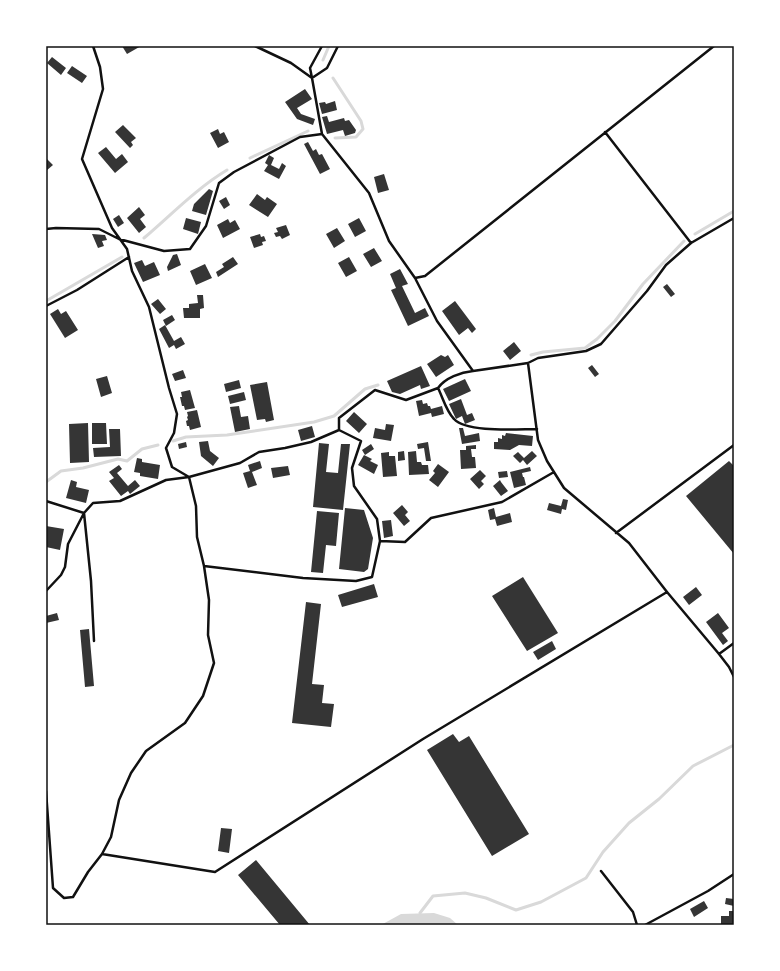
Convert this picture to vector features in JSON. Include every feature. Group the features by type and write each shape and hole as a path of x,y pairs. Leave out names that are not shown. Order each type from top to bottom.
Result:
{"lane":[{"path":"46,791 53,888 64,898 73,897 88,872 102,854 111,837 120,800 131,773 146,751 184,723 203,696 214,664 208,635 209,600 204,566 197,537 196,506 189,477 172,468 166,448 174,433 177,414 149,307 132,271 127,249 112,228 82,159 104,89 100,67 93,46"},
{"path":"255,46 291,63 312,78"},
{"path":"322,46 310,68 322,134 369,193 389,241 414,278 437,321 473,371"},
{"path":"312,78 327,68 338,46"},
{"path":"414,278 426,276 714,46"},
{"path":"605,132 691,242"},
{"path":"46,229 99,229 120,239 164,251 190,249 206,226 219,183 234,172 300,137 322,134"},
{"path":"338,430 339,418 375,390 406,400 438,388 441,384 462,372 528,363 538,358 586,352 601,344 647,291 666,265 691,242 734,218"},
{"path":"46,306 77,290 129,258"},
{"path":"528,363 538,440 564,488 629,543 667,592 719,654 729,667 734,677"},
{"path":"438,388 449,412 455,420 469,427 537,429"},
{"path":"46,591 61,575 66,567 68,544 84,513 93,503 120,500 166,480 189,477 240,463 259,452 311,442 338,430 361,441 352,468 354,486 376,519 380,541 372,577 356,581 303,578 204,566"},
{"path":"616,533 734,445"},
{"path":"380,541 404,542 431,518 502,502 554,472"},
{"path":"46,501 84,513"},
{"path":"84,513 91,581 94,641"},
{"path":"102,854 215,872 423,740 667,592"},
{"path":"719,654 734,643"},
{"path":"601,871 633,912 637,925"},
{"path":"644,925 708,891 734,874"}],"shaded area":[{"path":"434,913 450,918 458,925 381,925 401,914"}],"building":[{"path":"122,46 141,46 127,54"},
{"path":"52,57 66,68 61,75 47,63"},
{"path":"72,66 87,76 82,83 67,73"},
{"path":"305,89 312,99 297,108 301,114 315,119 313,125 297,119 285,102"},
{"path":"335,101 337,110 322,114 319,103 325,102 326,104"},
{"path":"327,116 329,122 344,118 345,121 349,120 356,130 355,133 345,136 343,130 327,134 322,117"},
{"path":"123,125 136,138 131,142 133,145 130,148 115,132"},
{"path":"218,129 220,134 224,132 229,142 218,148 210,133"},
{"path":"308,142 313,151 316,149 319,155 322,154 330,169 320,174 304,144"},
{"path":"106,147 116,159 122,154 128,162 115,173 98,153"},
{"path":"269,155 274,158 271,165 279,169 282,163 286,166 279,179 264,171 268,165 265,163"},
{"path":"46,158 53,165 46,171"},
{"path":"384,174 389,190 378,193 374,177"},
{"path":"209,189 213,191 206,215 192,211 194,204"},
{"path":"257,194 265,200 267,197 277,204 268,217 249,205"},
{"path":"226,197 230,205 224,209 219,201"},
{"path":"139,207 145,215 140,219 146,227 139,233 127,218"},
{"path":"119,215 124,223 118,227 113,219"},
{"path":"186,218 201,222 198,234 183,229"},
{"path":"359,218 366,231 355,237 348,224"},
{"path":"228,219 230,223 235,220 240,229 223,238 217,225"},
{"path":"286,225 290,235 282,239 280,236 276,237 274,233 278,232 276,228"},
{"path":"337,228 345,241 334,248 326,234"},
{"path":"92,234 105,235 107,240 102,241 104,246 98,248"},
{"path":"260,234 261,237 264,236 266,241 262,242 263,245 254,248 250,237"},
{"path":"374,248 382,261 371,267 363,254"},
{"path":"177,254 181,265 168,271 167,267 173,255"},
{"path":"233,257 238,264 218,277 216,272 224,267 222,264"},
{"path":"349,257 357,271 346,277 338,263"},
{"path":"142,260 145,266 154,262 160,275 143,282 134,263"},
{"path":"205,264 212,278 196,285 190,271"},
{"path":"400,269 408,284 402,286 415,313 425,308 429,316 408,326 391,290 396,288 390,274"},
{"path":"667,284 675,294 671,297 663,287"},
{"path":"197,295 203,295 204,308 200,309 200,318 184,318 183,308 189,308 189,304 198,303"},
{"path":"158,299 166,309 160,314 151,304"},
{"path":"455,301 476,329 472,333 468,328 459,335 442,311"},
{"path":"58,309 61,314 66,311 78,330 65,338 50,314"},
{"path":"172,315 175,320 166,326 163,320"},
{"path":"165,325 174,341 181,337 185,344 176,349 174,345 169,348 159,329"},
{"path":"514,342 521,351 510,360 503,351"},
{"path":"441,355 445,357 448,355 454,365 436,377 427,364"},
{"path":"592,365 599,374 595,377 588,368"},
{"path":"421,366 430,386 421,389 420,385 400,394 392,392 387,381"},
{"path":"183,370 186,378 175,381 172,374"},
{"path":"107,376 112,393 101,397 96,379"},
{"path":"465,379 471,391 449,401 443,389"},
{"path":"239,380 241,388 226,392 224,384"},
{"path":"267,382 274,420 266,422 265,419 257,420 250,385"},
{"path":"190,390 195,408 185,410 184,406 182,406 180,397 182,397 181,392"},
{"path":"244,392 246,400 230,404 228,396"},
{"path":"461,399 467,415 472,413 475,420 465,424 462,416 456,419 449,404"},
{"path":"422,400 423,404 427,403 431,409 442,406 444,414 432,417 431,413 419,416 416,401"},
{"path":"239,406 241,417 248,416 250,429 235,432 230,407"},
{"path":"197,410 201,427 190,430 186,421 188,420 187,412"},
{"path":"354,412 367,424 359,433 346,421"},
{"path":"88,423 89,462 70,463 69,424"},
{"path":"92,423 106,423 107,444 92,444"},
{"path":"386,424 394,425 391,441 373,438 375,428 385,430"},
{"path":"312,426 315,437 301,441 298,430"},
{"path":"459,428 463,428 465,436 479,433 480,441 462,444"},
{"path":"109,429 120,429 121,456 94,457 93,448 110,447"},
{"path":"506,433 533,436 532,446 519,445 510,450 494,449 494,442 498,442 498,438 502,439 502,435 505,436"},
{"path":"208,441 210,451 219,458 213,466 201,456 199,442"},
{"path":"186,442 187,447 179,449 178,444"},
{"path":"428,442 431,461 426,461 424,448 418,449 417,444"},
{"path":"319,443 329,444 326,472 338,473 341,444 350,444 343,510 313,507"},
{"path":"371,444 374,449 365,455 362,450"},
{"path":"476,445 476,449 471,449 472,457 475,457 476,468 461,469 460,450 466,450 466,446"},
{"path":"404,451 405,460 398,461 398,452"},
{"path":"416,451 417,462 421,462 422,465 428,465 429,474 409,475 408,452"},
{"path":"532,451 537,456 527,465 523,460 520,463 513,456 518,452 524,458"},
{"path":"389,452 389,456 395,456 397,476 383,477 381,453"},
{"path":"364,455 372,459 370,461 378,465 374,474 358,465"},
{"path":"137,458 142,459 142,462 160,465 158,479 140,476 140,473 134,472"},
{"path":"260,461 262,468 252,472 257,485 248,488 243,473 250,471 248,465"},
{"path":"729,461 734,466 734,554 686,496"},
{"path":"438,464 449,472 438,487 429,480 435,473 433,471"},
{"path":"119,465 122,469 117,473 128,486 135,480 140,486 130,494 128,491 121,496 109,481 114,478 109,472"},
{"path":"288,466 290,475 273,478 271,468"},
{"path":"530,467 531,471 522,473 526,485 514,488 510,472"},
{"path":"480,470 486,476 481,481 484,484 479,489 470,479"},
{"path":"507,471 508,477 499,478 498,472"},
{"path":"71,480 77,482 76,487 89,490 86,503 66,498"},
{"path":"500,480 508,491 501,496 493,486"},
{"path":"563,499 568,500 566,510 562,509 561,514 547,510 549,503 561,506"},
{"path":"402,505 408,512 405,515 410,521 404,526 393,513"},
{"path":"345,508 364,510 373,538 368,569 364,572 339,569"},
{"path":"494,508 496,517 510,513 512,522 497,526 495,519 490,520 488,510"},
{"path":"317,511 339,513 336,546 326,545 323,573 311,572"},
{"path":"391,520 393,536 384,538 382,521"},
{"path":"46,526 64,529 60,550 46,547"},
{"path":"523,577 558,633 527,651 492,596"},
{"path":"374,584 378,597 342,607 338,595"},
{"path":"696,587 702,595 689,605 683,597"},
{"path":"306,602 321,604 312,684 324,685 322,703 334,704 331,727 292,723"},
{"path":"57,613 59,620 46,623 46,616"},
{"path":"718,613 729,628 722,633 728,641 723,645 706,622"},
{"path":"89,629 94,686 85,687 80,630"},
{"path":"552,641 556,649 538,660 533,652"},
{"path":"453,734 459,742 469,736 529,834 492,856 427,750"},
{"path":"221,828 232,829 229,853 218,851"},
{"path":"256,860 310,925 280,925 238,875"},
{"path":"726,898 734,899 734,906 725,904"},
{"path":"704,901 708,908 694,917 690,909"},
{"path":"729,911 734,911 734,925 721,925 721,916 729,916"}],"waterway":[{"path":"323,60 329,46"},
{"path":"333,78 361,121 363,129 356,137 335,138"},
{"path":"250,158 308,131"},
{"path":"144,238 195,193 227,170"},
{"path":"695,234 734,211"},
{"path":"531,355 543,352 585,348 597,339 615,321 643,284 684,241"},
{"path":"46,301 122,257"},
{"path":"173,441 186,437 227,435 314,422 334,416 365,389 378,385"},
{"path":"46,482 61,471 83,468 118,459 127,461 142,449 158,445"},
{"path":"420,913 433,896 465,893 486,898 516,910 541,902 586,878 603,852 629,823 659,799 693,766 734,745"}]}
